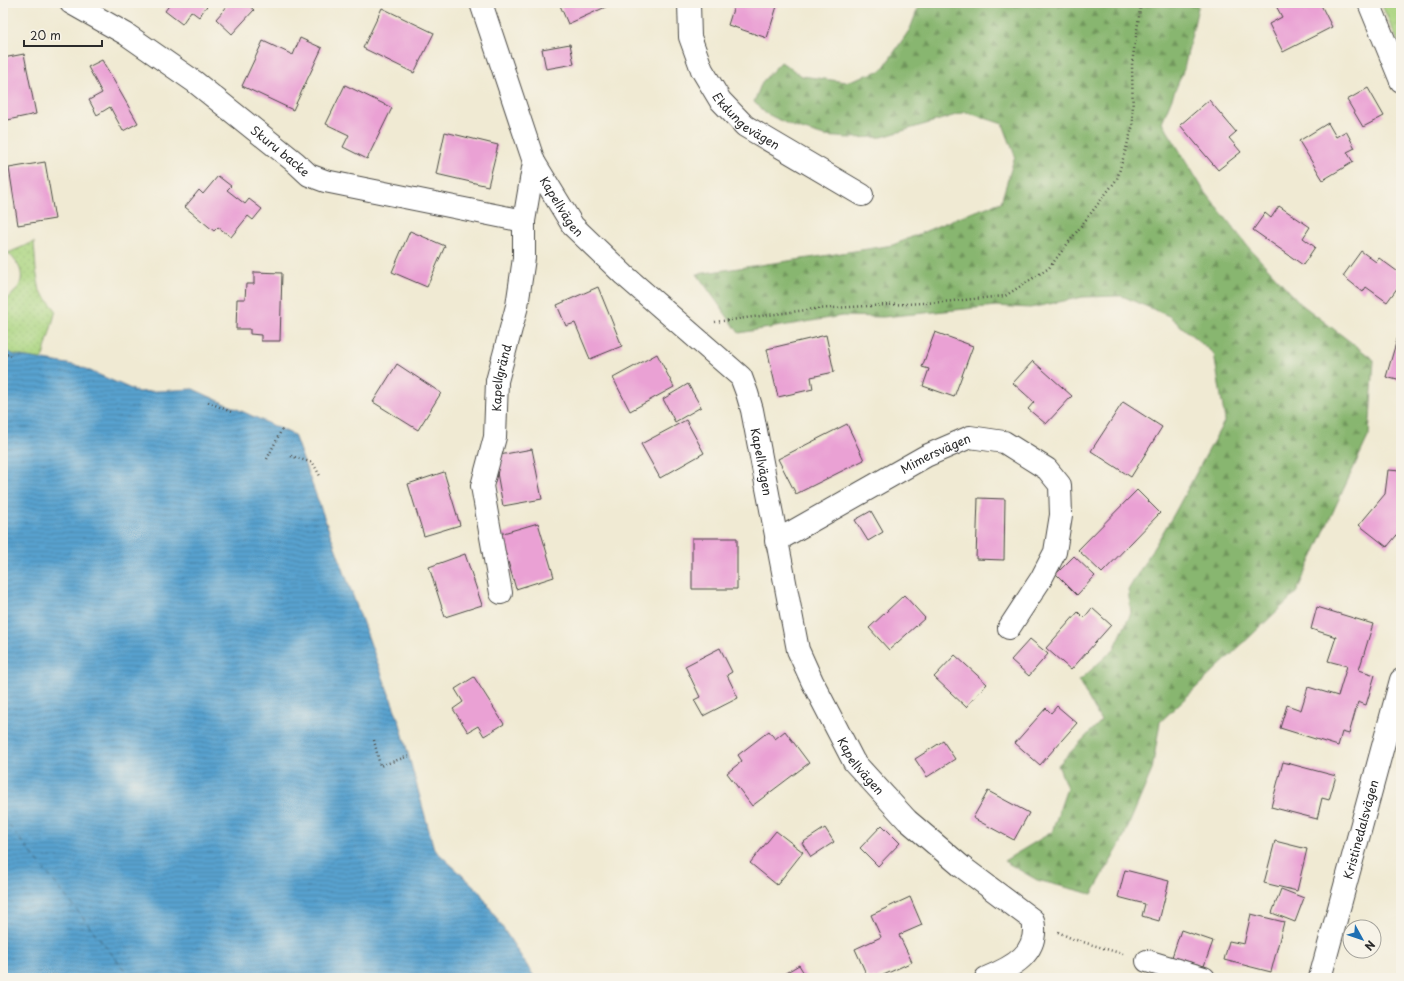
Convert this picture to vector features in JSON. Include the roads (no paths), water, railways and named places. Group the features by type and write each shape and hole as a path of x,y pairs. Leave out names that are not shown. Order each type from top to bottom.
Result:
{"street":[{"name":"Skuru backe","path":"71,3 126,34 195,82 309,174 325,181 524,220"},
{"name":"Kapellvägen","path":"481,3 534,162 573,226 624,276 741,377 752,410 798,650 812,681 854,762 907,820 962,866 1032,920 1035,929 1032,945 1023,958 986,978"},
{"name":"Ekdungevägen","path":"689,3 690,37 702,70 720,100 745,126 862,195"},
{"path":"1369,3 1401,81"},
{"name":"Kapellgränd","path":"501,593 482,486 495,436 497,381 517,306 524,258 524,220 534,162"},
{"name":"Mimersvägen","path":"776,541 926,456 970,437 1004,442 1047,469 1060,484 1061,515 1055,552 1041,579 1009,628"},
{"name":"Kristinedalsvägen","path":"1320,978 1401,680"},
{"path":"1147,961 1204,978"}],"water":[{"path":"3,350 15,355 79,366 138,392 193,389 294,435 400,724 434,849 479,891 535,978 3,978"}]}
